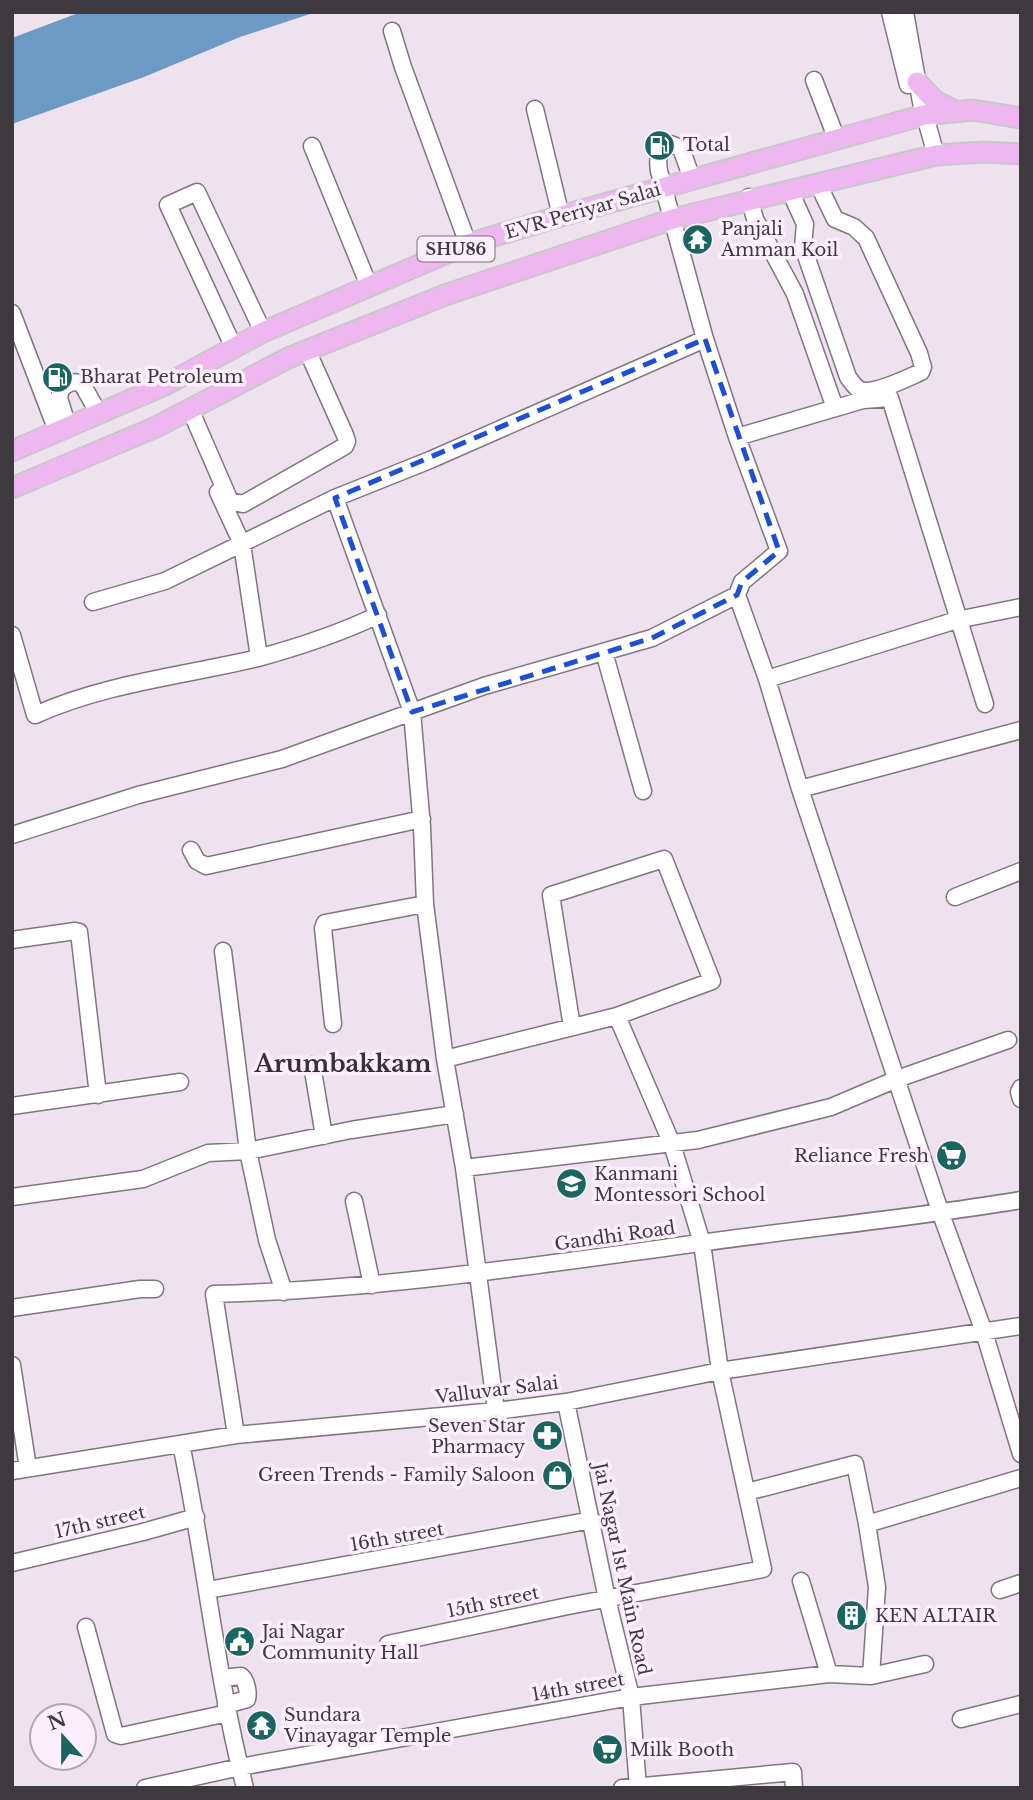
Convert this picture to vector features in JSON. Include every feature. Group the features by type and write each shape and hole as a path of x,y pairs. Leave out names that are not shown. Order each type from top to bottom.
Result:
{"main road":[{"path":"917,82 935,101 955,111"},
{"name":"EVR Periyar Salai","path":"12,451 165,385 263,332 468,244 837,140 923,109 974,110 1021,118"},
{"name":"EVR Periyar Salai","path":"12,488 156,427 288,358 445,295 674,219 936,155 985,152 1021,154"}],"street":[{"path":"890,12 911,97 923,109"},
{"path":"905,12 917,82 936,155"},
{"path":"392,31 468,244"},
{"path":"814,80 837,140"},
{"path":"535,109 561,216"},
{"path":"692,180 681,148 670,144 661,150 658,155 659,171 705,339 779,551 742,582 737,595 941,1214 984,1332 1021,1454"},
{"path":"312,146 369,286"},
{"path":"790,191 805,224 803,247 848,377 855,387 862,391 877,389 921,372 923,367 919,353 866,238 854,227 835,219 817,184"},
{"path":"234,348 169,205 197,192 263,332"},
{"path":"749,199 755,219 795,293 835,408"},
{"path":"12,313 63,429"},
{"path":"93,602 165,581 335,498 430,460 705,339"},
{"path":"186,412 230,501 243,504 345,446 345,435 307,351"},
{"path":"63,429 59,398 61,389 69,383 82,384 99,414"},
{"path":"737,437 863,400 890,398 985,704"},
{"path":"186,412 242,544 259,657"},
{"path":"335,498 412,712 422,819 425,904 445,1059 479,1274 496,1411"},
{"path":"12,835 138,795 282,759 484,686 652,638 737,595"},
{"path":"766,678 957,620 1021,607"},
{"path":"12,635 35,715 62,703 152,679 259,657 353,627 378,615"},
{"path":"604,652 643,791"},
{"path":"800,789 1021,730"},
{"path":"191,850 201,865 422,819"},
{"path":"445,1059 617,1016 712,981 664,859 551,895 572,1027"},
{"path":"955,897 1021,871"},
{"path":"333,1024 323,928 325,923 425,904"},
{"path":"12,940 79,932 98,1095"},
{"path":"223,951 248,1151 267,1240 284,1292"},
{"path":"617,1016 673,1144 702,1243 720,1371 747,1492 855,1464 877,1587 871,1676"},
{"path":"464,1168 698,1140 831,1107 897,1079 1008,1040"},
{"path":"312,1065 324,1136"},
{"path":"12,1106 180,1083"},
{"path":"1021,1088 1021,1100"},
{"path":"12,1197 143,1179 208,1153 248,1151 455,1114"},
{"name":"Gandhi Road","path":"236,1435 214,1294 284,1292 479,1274 941,1214 1021,1200"},
{"path":"354,1201 372,1285"},
{"path":"12,1308 155,1289"},
{"name":"Valluvar Salai","path":"20,1470 236,1435 566,1402 720,1371 1021,1326"},
{"path":"12,1365 20,1470"},
{"name":"Jai Nagar 1st Main Road","path":"566,1402 607,1599 631,1697 632,1787"},
{"path":"181,1444 197,1517 227,1709 245,1788"},
{"path":"867,1524 1021,1478"},
{"name":"15th street","path":"388,1644 763,1569 747,1492"},
{"name":"17th street","path":"12,1563 197,1517"},
{"name":"16th street","path":"208,1590 592,1520"},
{"path":"801,1581 829,1674"},
{"path":"1000,1590 1021,1583"},
{"path":"86,1627 115,1734 121,1736 227,1709 247,1699 244,1679 241,1676 222,1678"},
{"name":"14th street","path":"145,1788 240,1767 631,1697 829,1674 871,1676 925,1664"},
{"path":"961,1719 1021,1704"},
{"path":"632,1787 793,1772 794,1788"}],"highlighted area":[{"path":"705,339 779,551 742,582 737,595 652,638 412,712 335,498"}],"water":[{"path":"81,12 316,12 240,37 144,77 12,124 12,38"}],"place":[{"name":"Total","path":"660,145"},
{"name":"Panjali Amman Koil","path":"698,239"},
{"name":"Bharat Petroleum","path":"57,377"},
{"name":"Reliance Fresh","path":"952,1156"},
{"name":"Kanmani Montessori School","path":"571,1184"},
{"name":"Seven Star Pharmacy","path":"548,1436"},
{"name":"Green Trends - Family Saloon","path":"558,1475"},
{"name":"KEN ALTAIR","path":"852,1616"},
{"name":"Jai Nagar Community Hall","path":"239,1642"},
{"name":"Sundara Vinayagar Temple","path":"261,1725"},
{"name":"Milk Booth","path":"607,1750"}],"district":[{"name":"Arumbakkam","path":"343,1063"}]}
